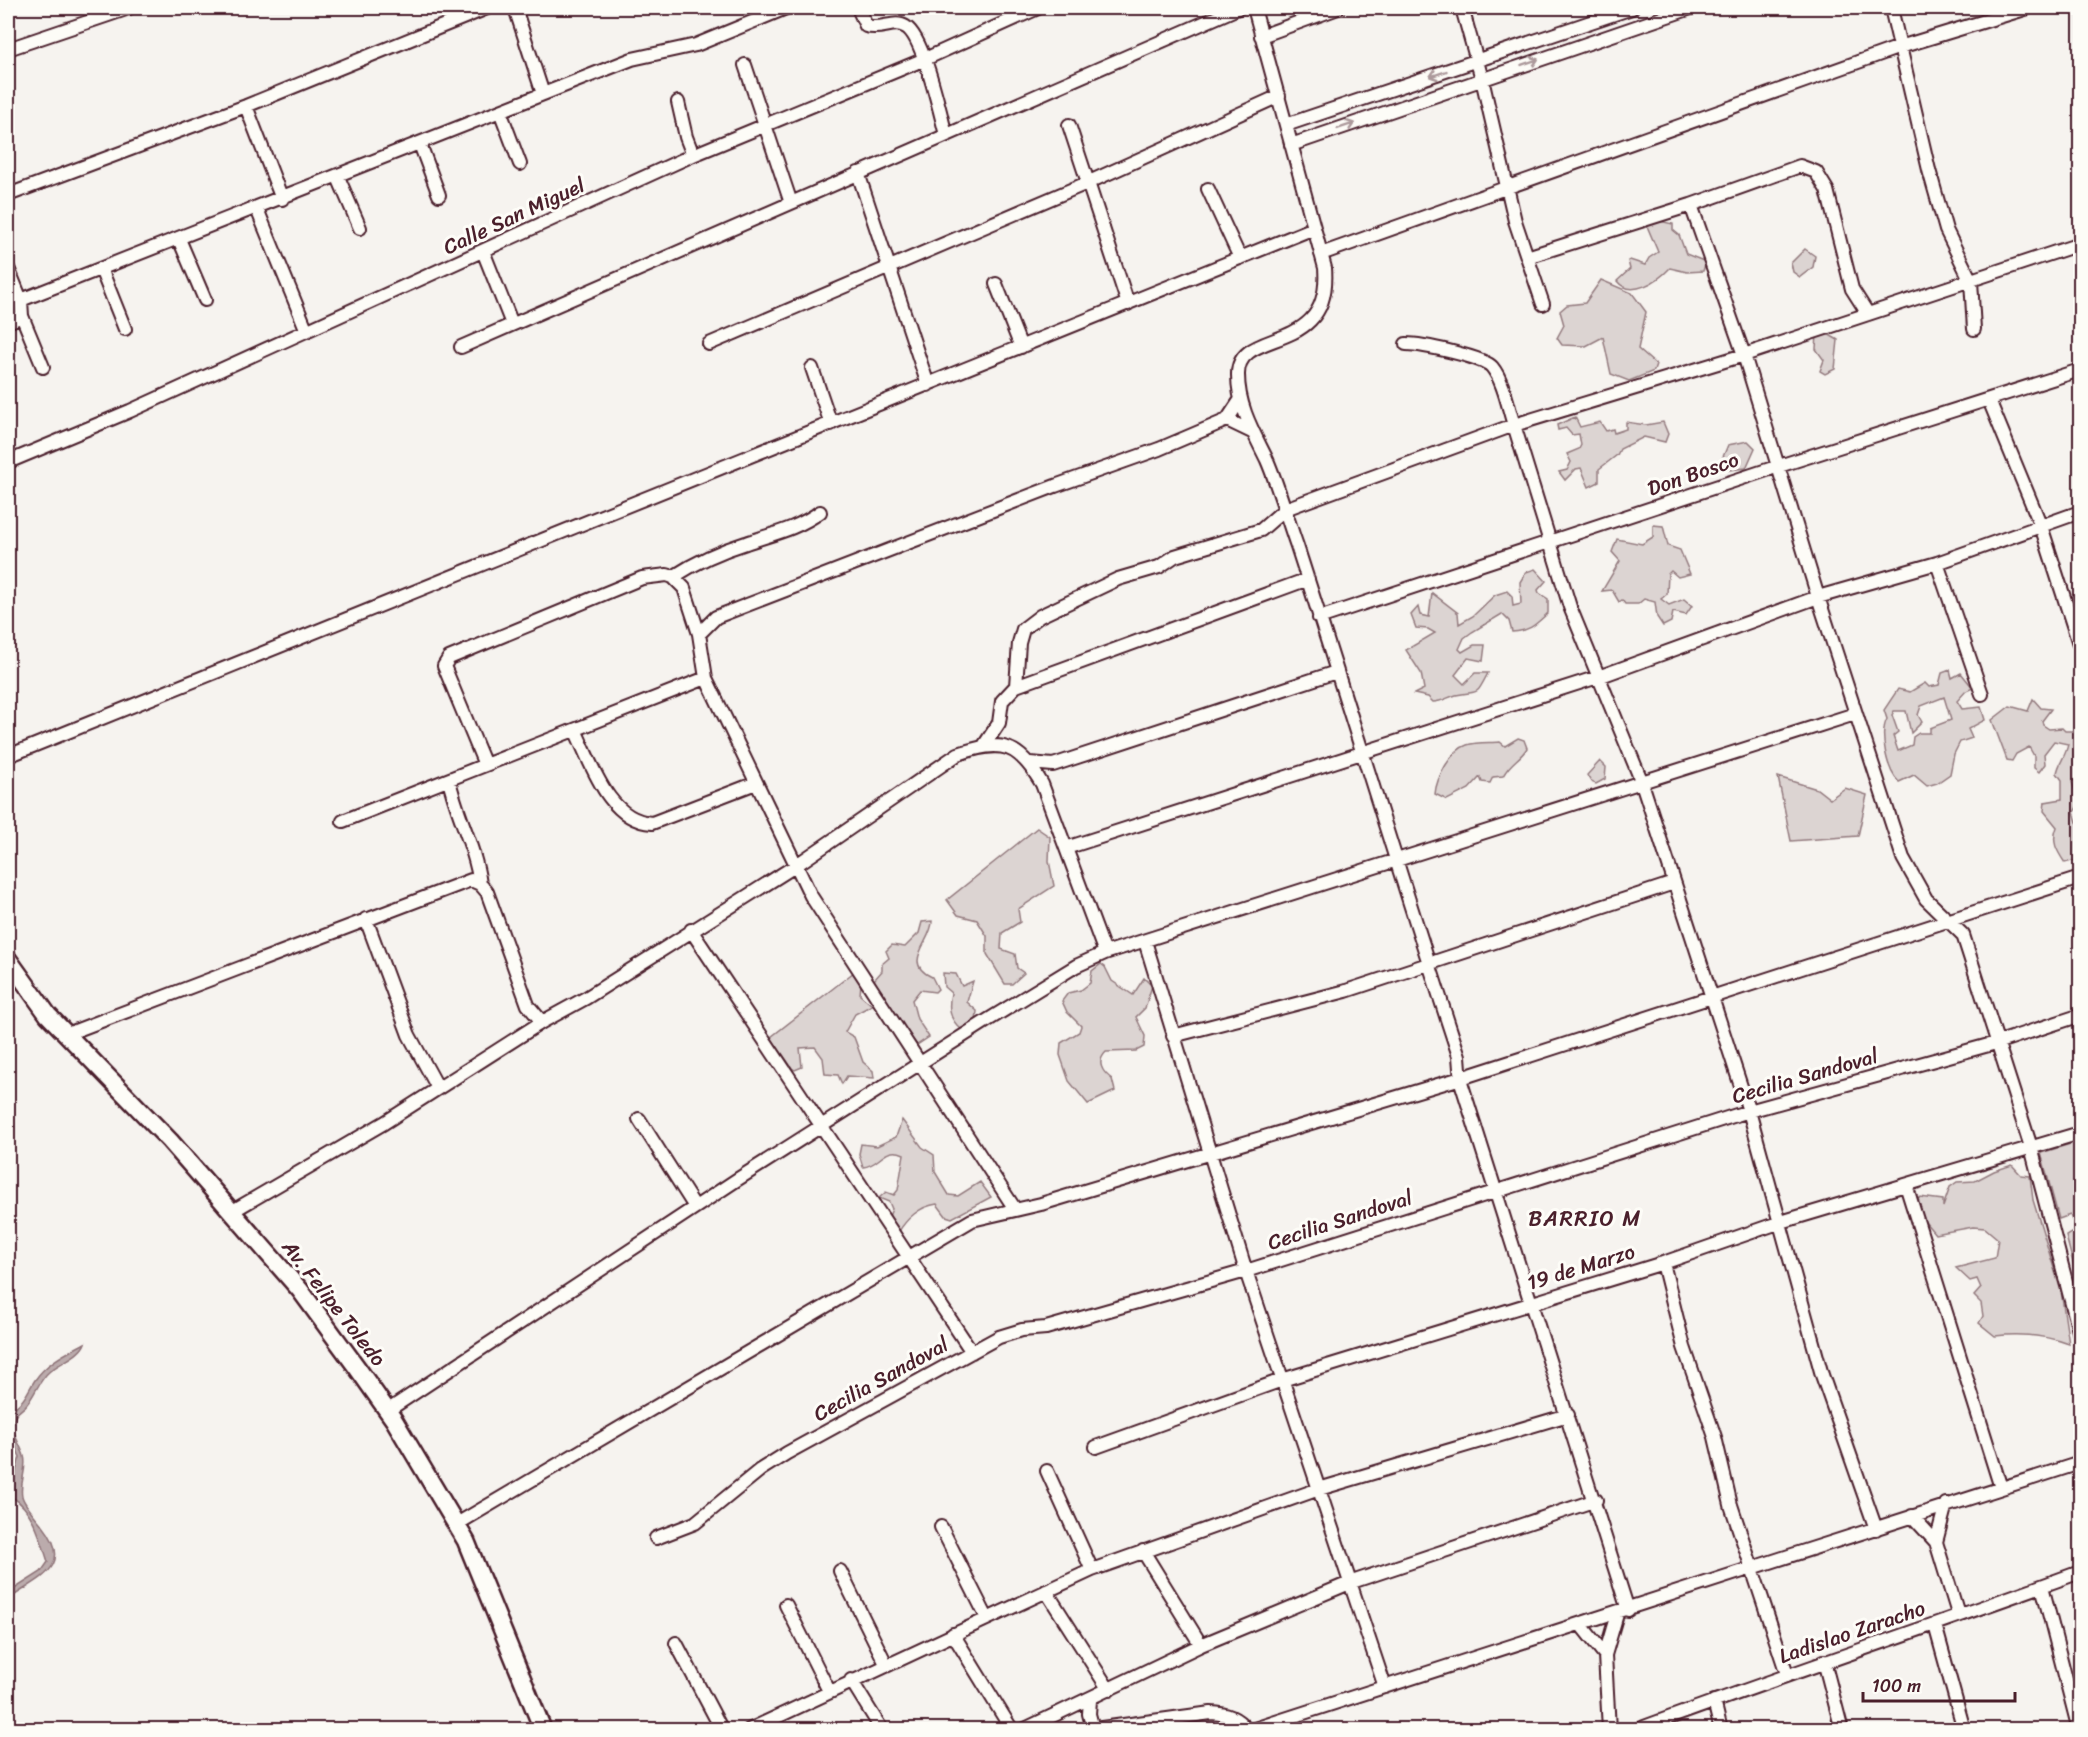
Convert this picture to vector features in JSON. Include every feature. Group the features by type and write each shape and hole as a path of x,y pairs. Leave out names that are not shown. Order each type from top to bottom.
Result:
{"main road":[{"name":"Av. Felipe Toledo","path":"8,959 48,1015 170,1141 306,1298 387,1411 457,1524 543,1730"}],"street":[{"path":"8,49 129,8"},
{"path":"447,8 453,20"},
{"path":"8,195 246,106 487,8"},
{"path":"515,8 543,93"},
{"path":"21,300 338,177 632,59 696,45 786,8"},
{"path":"858,8 866,26 877,29 898,23 909,28 925,59 946,135"},
{"name":"Calle San Miguel","path":"8,462 130,411 693,155 925,59 1038,8"},
{"path":"461,347 1238,8"},
{"path":"1254,8 1321,254 1326,286 1324,302 1316,315 1304,326 1246,353 1238,367 1241,399 1252,432 1268,462 1308,579 1395,861 1459,1056 1461,1078 1531,1303 1596,1500 1623,1612 1605,1655 1608,1730"},
{"path":"1262,36 1338,8"},
{"path":"1462,8 1482,79 1515,220 1543,304"},
{"path":"1286,125 1632,8"},
{"path":"1291,145 1687,8"},
{"path":"1891,8 1929,170 1946,230 1971,280 1974,329"},
{"path":"1321,254 1900,47 2028,8"},
{"path":"745,65 791,203"},
{"path":"709,344 1087,183 1279,96"},
{"path":"678,102 686,137 693,155"},
{"path":"246,106 282,199"},
{"path":"500,111 520,164"},
{"path":"1069,125 1128,304"},
{"path":"420,144 439,195"},
{"path":"1527,257 1691,205 1800,166 1816,172 1830,199 1852,289 1868,314"},
{"path":"858,173 928,385"},
{"path":"338,177 360,228"},
{"path":"1208,189 1240,258"},
{"path":"1691,205 1744,355 1818,597 1903,858 1926,899 1963,935 2031,1147 2080,1335"},
{"path":"256,209 307,331"},
{"path":"8,756 1314,228"},
{"path":"179,239 205,300"},
{"path":"1016,686 1019,644 1023,629 1040,616 1118,579 1159,567 1175,556 1261,530 1285,509 1514,425 1744,355 2080,244"},
{"path":"483,251 512,324"},
{"path":"8,268 21,300 22,316 43,367"},
{"path":"101,269 125,329"},
{"path":"996,284 1021,347"},
{"path":"8,322 22,316"},
{"path":"1406,344 1419,344 1490,364 1497,375 1570,607 1601,676 1641,780 1749,1111 1822,1375 1876,1529"},
{"path":"812,368 831,424"},
{"name":"Don Bosco","path":"1319,618 1779,466 2080,370"},
{"path":"699,634 716,617 1044,490 1159,449 1227,420 1241,399"},
{"path":"1989,400 2040,526 2080,643"},
{"path":"1227,420 1252,432"},
{"path":"674,577 692,564 720,551 791,528 820,512"},
{"path":"1066,848 1601,676 1818,597 1936,563 2080,512"},
{"path":"1936,563 1982,694"},
{"path":"485,765 444,666 449,658 642,578 659,575 674,577 684,588 694,614 706,678 811,896 1015,1209"},
{"path":"985,744 999,723 1002,701 1016,686 1308,579"},
{"path":"694,614 716,617"},
{"path":"1030,763 1053,765 1336,672"},
{"path":"343,821 706,678"},
{"path":"387,1411 696,1207 1058,977 1105,953 1641,780 1855,714"},
{"path":"575,730 610,798 641,823 652,823 756,783"},
{"path":"231,1212 438,1088 542,1022 586,998 795,866 958,754 985,744 1007,746 1030,763 1042,784 1105,953"},
{"path":"449,780 456,810 477,859 480,884"},
{"path":"457,1524 972,1220 1041,1204 1461,1078 1712,999 2080,878"},
{"path":"67,1034 471,880 480,884 487,892 528,1005 542,1022"},
{"path":"1173,1036 1346,991 1674,883"},
{"path":"366,919 409,1035 438,1088"},
{"path":"691,930 972,1352"},
{"path":"1145,941 1246,1271 1352,1582 1385,1687"},
{"name":"Cecilia Sandoval","path":"656,1538 695,1522 760,1470 787,1453 999,1337 1022,1330 1046,1328 1246,1271 1749,1111 1996,1043 2075,1017"},
{"path":"639,1119 696,1207"},
{"name":"19 de Marzo","path":"1096,1447 1282,1380 1663,1263 1781,1221 2080,1133"},
{"path":"1906,1185 2001,1488"},
{"path":"1663,1263 1684,1347 1715,1437 1731,1505 1787,1674"},
{"path":"755,1728 851,1680 1092,1570 1319,1489 1568,1415"},
{"path":"1087,1730 1129,1728 1211,1713 1226,1714 1249,1730 1623,1612 1946,1504 2080,1464"},
{"path":"1047,1471 1092,1570"},
{"path":"1023,1730 1201,1645 1352,1582 1596,1500"},
{"path":"1936,1542 1946,1504"},
{"path":"1912,1516 1936,1542 1958,1614"},
{"path":"941,1527 987,1618"},
{"path":"1143,1551 1201,1645"},
{"path":"840,1571 886,1664"},
{"name":"Ladislao Zaracho","path":"1636,1730 1787,1674 2080,1572"},
{"path":"2042,1586 2079,1730"},
{"path":"1046,1591 1109,1690"},
{"path":"786,1605 829,1691"},
{"path":"1935,1624 1964,1730"},
{"path":"1581,1625 1605,1655"},
{"path":"953,1634 1012,1730"},
{"path":"676,1643 722,1730"},
{"path":"1824,1661 1842,1730"},
{"path":"851,1680 882,1730"},
{"path":"1090,1700 1089,1714 1093,1729"},
{"path":"1714,1701 1721,1730"}],"shaded area":[{"path":"1655,220 1673,224 1673,230 1679,235 1686,254 1706,262 1703,271 1687,272 1670,268 1652,283 1637,288 1623,286 1617,281 1630,269 1628,261 1645,265 1649,258 1658,252 1647,226"},
{"path":"1805,249 1815,256 1813,267 1800,277 1793,272 1791,263"},
{"path":"1601,280 1632,293 1646,312 1638,349 1656,365 1654,371 1629,381 1611,374 1603,337 1586,346 1562,345 1557,338 1564,325 1560,311 1567,305 1585,303"},
{"path":"1826,333 1838,340 1835,369 1825,374 1820,371 1824,360 1816,349 1817,334"},
{"path":"1575,417 1580,427 1600,422 1606,431 1613,429 1614,433 1626,429 1626,422 1646,425 1663,422 1668,434 1665,442 1644,437 1620,449 1617,455 1599,469 1599,482 1589,487 1581,468 1576,469 1565,480 1559,472 1567,470 1571,462 1567,454 1579,449 1581,445 1579,434 1572,435 1566,428 1558,430 1557,425"},
{"path":"1748,441 1755,448 1746,468 1729,470 1720,464 1728,445"},
{"path":"1653,525 1663,526 1668,546 1680,550 1690,574 1678,577 1671,571 1668,574 1667,594 1661,599 1669,605 1684,599 1692,606 1686,615 1673,612 1671,622 1663,626 1657,617 1655,602 1644,599 1638,604 1625,604 1622,600 1619,602 1612,590 1602,591 1620,561 1612,552 1617,539 1642,544 1653,537"},
{"path":"1535,569 1546,581 1538,590 1548,599 1548,613 1532,627 1512,632 1509,621 1502,614 1464,638 1459,649 1462,652 1474,645 1485,645 1483,661 1468,658 1455,675 1464,684 1475,673 1488,673 1478,690 1436,702 1428,697 1414,694 1424,689 1421,673 1406,650 1435,633 1428,629 1416,628 1411,615 1418,607 1420,615 1429,617 1432,593 1458,613 1459,624 1473,616 1495,595 1507,591 1512,596 1513,606 1521,604 1520,582 1526,572"},
{"path":"1950,670 1952,678 1961,673 1973,688 1966,691 1957,701 1962,709 1981,707 1985,720 1968,729 1972,738 1960,742 1954,754 1950,774 1937,783 1927,786 1914,775 1899,782 1891,770 1884,743 1887,719 1884,710 1898,689 1910,692 1925,683 1929,687 1939,685 1942,673","holes":["1944,697 1951,720 1930,728 1930,733 1919,733 1913,737 1912,745 1898,751 1893,736 1898,732 1892,715 1894,711 1906,711 1911,733 1922,722 1918,715 1921,706"]},
{"path":"2033,699 2041,708 2051,709 2042,721 2043,725 2049,729 2062,728 2065,731 2074,731 2080,726 2080,775 2072,782 2079,804 2074,812 2077,822 2080,819 2080,859 2065,863 2055,842 2057,827 2044,811 2045,802 2062,799 2062,780 2057,773 2068,744 2054,741 2044,754 2045,764 2039,772 2034,768 2034,756 2029,747 2016,754 2012,761 2007,760 1992,720 2010,706 2028,711"},
{"path":"1518,738 1524,740 1527,748 1503,776 1493,777 1490,783 1482,782 1480,777 1469,789 1447,800 1435,794 1445,766 1461,748 1475,743 1500,742 1505,746"},
{"path":"1600,761 1606,767 1605,779 1596,784 1591,782 1587,775"},
{"path":"1778,777 1817,789 1830,799 1845,788 1867,795 1858,836 1791,841"},
{"path":"1037,828 1050,837 1049,861 1054,886 1018,909 1020,922 1002,933 1001,949 1015,954 1017,968 1024,973 1012,984 1005,984 987,954 987,936 977,920 958,915 947,900"},
{"path":"932,921 918,958 919,965 932,977 938,989 935,992 920,990 912,1000 917,1019 929,1037 917,1045 896,1018 874,980 882,971 882,964 889,958 886,951 892,945 905,947 919,933 922,922"},
{"path":"1101,964 1112,981 1133,995 1144,978 1152,986 1145,1008 1136,1017 1145,1036 1144,1047 1136,1051 1106,1052 1101,1063 1105,1073 1112,1079 1115,1091 1088,1104 1069,1081 1060,1055 1061,1043 1079,1032 1081,1026 1067,1012 1062,1001 1068,993 1081,990 1090,983 1092,971"},
{"path":"854,972 861,983 860,995 872,1005 855,1014 845,1032 854,1037 863,1062 873,1071 874,1078 847,1076 842,1084 838,1075 825,1074 823,1058 815,1047 800,1048 802,1067 795,1070 771,1037"},
{"path":"943,973 956,974 962,986 973,981 967,1002 977,1011 976,1020 970,1027 961,1029 952,1017 951,993 944,987"},
{"path":"902,1120 922,1147 934,1155 935,1172 949,1195 958,1196 980,1182 991,1197 952,1218 946,1216 937,1204 925,1207 909,1218 898,1233 887,1221 892,1209 889,1202 879,1198 886,1192 894,1195 898,1190 904,1154 892,1152 869,1166 863,1167 859,1154 861,1144 877,1146 896,1137"},
{"path":"2080,1141 2080,1290 2066,1236 2076,1230 2070,1215 2059,1219 2041,1153"},
{"path":"2012,1165 2021,1175 2030,1176 2033,1200 2061,1291 2069,1344 2033,1336 1995,1336 1979,1323 1983,1316 1981,1303 1974,1296 1981,1288 1977,1279 1970,1281 1956,1268 1995,1258 1998,1239 1985,1228 1973,1227 1935,1234 1925,1222 1916,1202 1920,1197 1943,1200 1943,1207 1950,1187 1957,1182 1975,1181"},
{"path":"85,1343 75,1355 46,1375 26,1406 16,1415 13,1427 25,1461 23,1500 43,1526 56,1553 54,1563 40,1579 8,1600 8,1593 41,1572 48,1562 31,1517 26,1509 12,1497 11,1487 20,1457 8,1430 8,1380 13,1394 11,1410 23,1400 45,1368"}],"district":[{"name":"BARRIO M","path":"1585,1218"}]}
